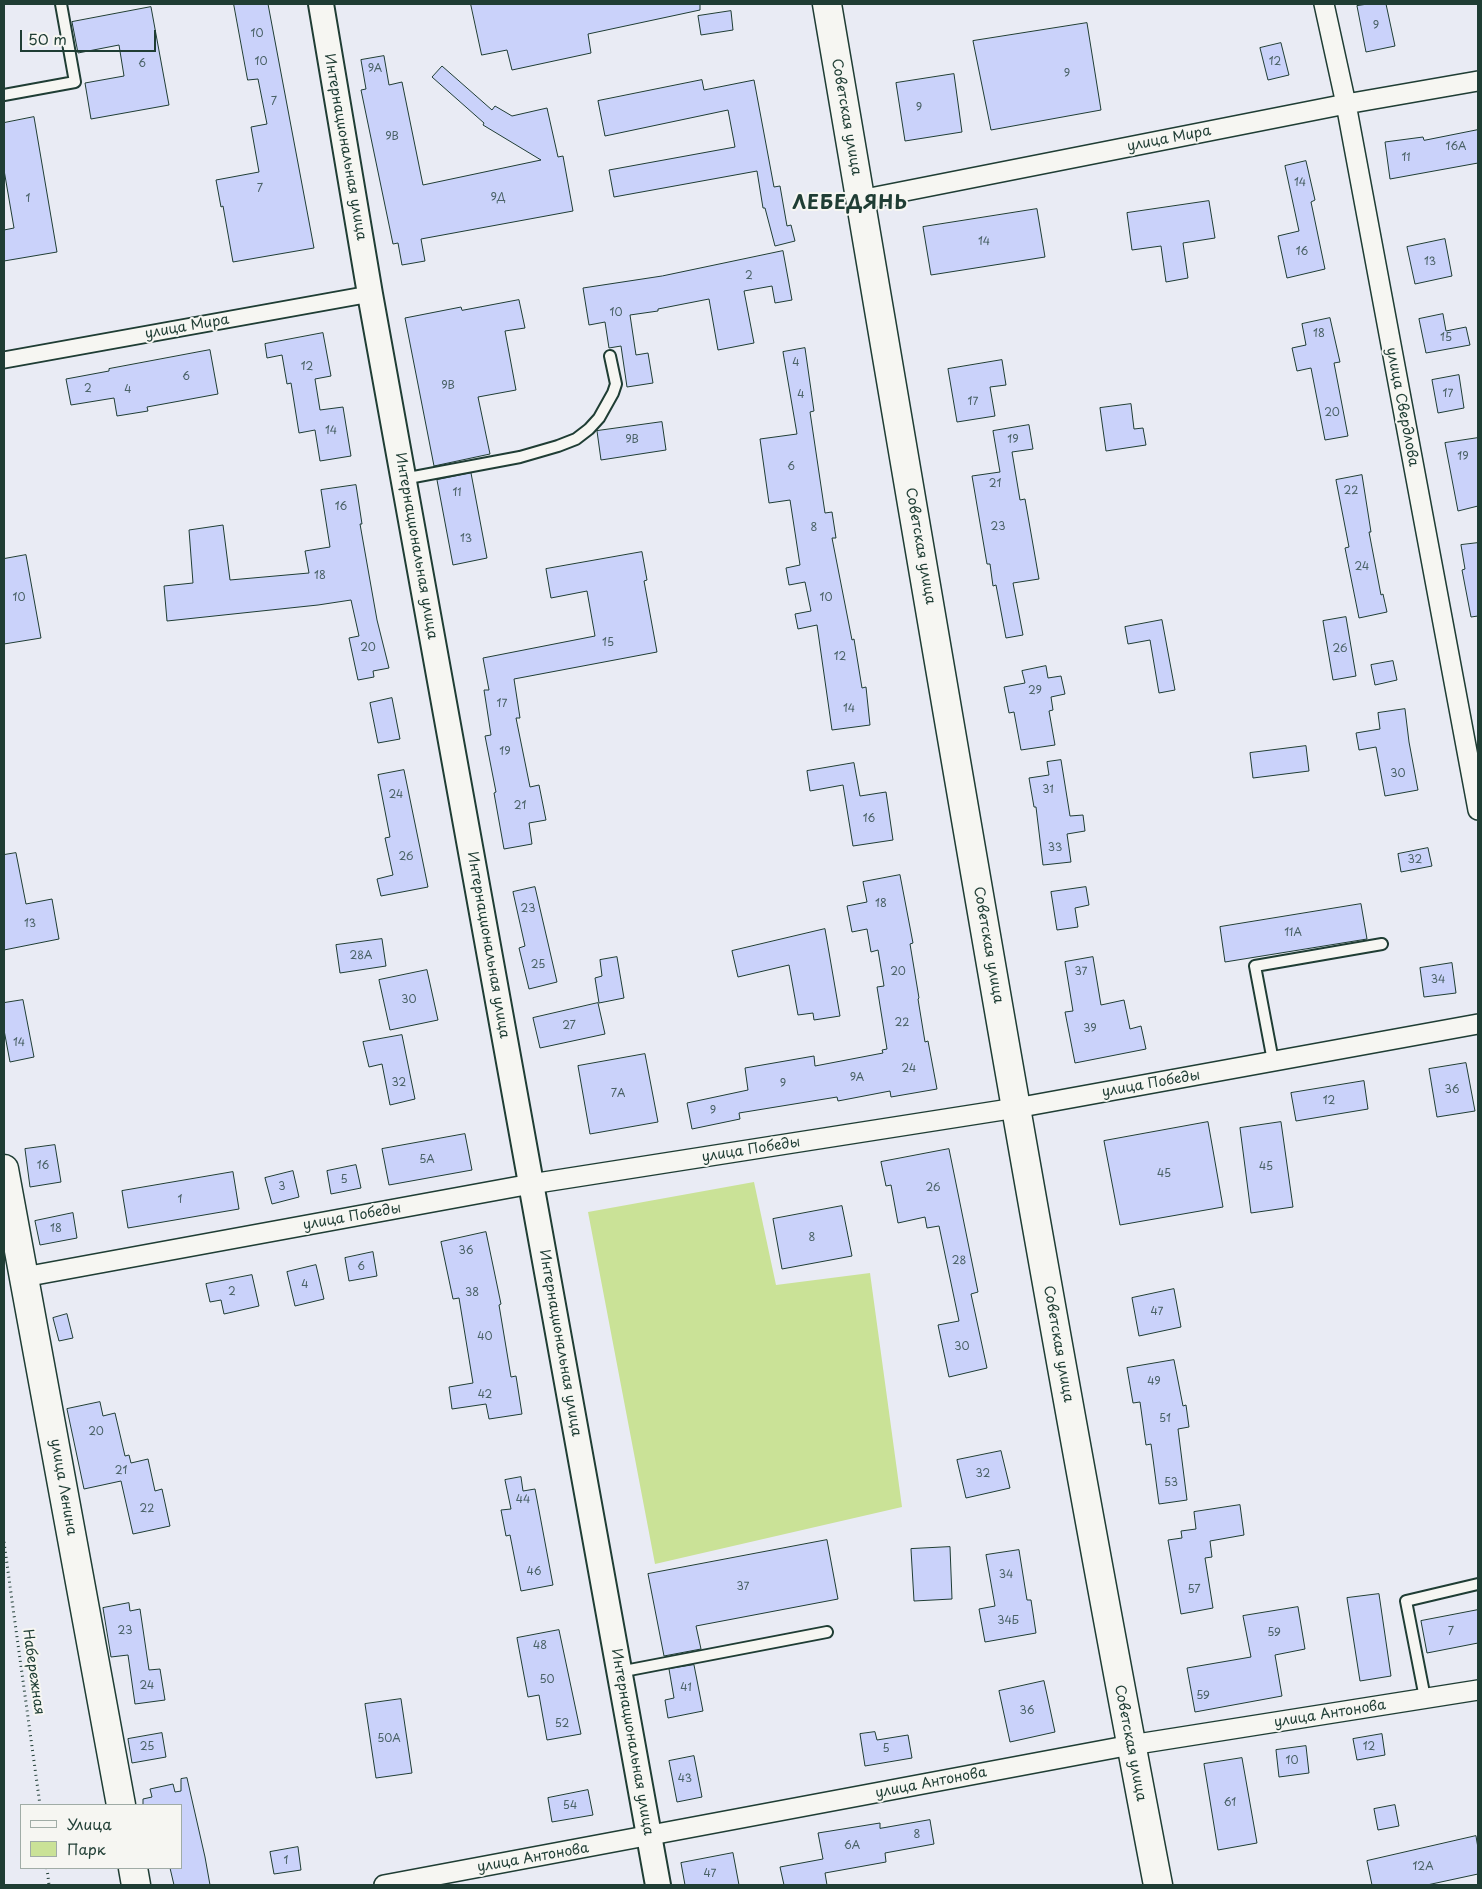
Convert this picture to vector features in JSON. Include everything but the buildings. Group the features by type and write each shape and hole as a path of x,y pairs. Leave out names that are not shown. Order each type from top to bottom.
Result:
{"main road":[{"name":"Советская улица","path":"827,4 1016,1108 1158,1885"},
{"name":"улица Ленина","path":"4,1170 121,1804"},
{"path":"133,1869 136,1885"}],"street":[{"name":"Интернациональная улица","path":"321,4 403,479 658,1885"},
{"name":"улица Свердлова","path":"1324,4 1346,104 1478,810"},
{"name":"улица Мира","path":"860,200 1346,104 1478,81"},
{"name":"улица Мира","path":"4,360 370,294"},
{"name":"улица Победы","path":"24,1278 531,1184 1016,1108 1478,1024"},
{"name":"улица Антонова","path":"384,1885 1131,1745 1478,1690"}],"lane":[{"path":"4,95 75,82 62,4"},
{"path":"403,479 520,457 576,439 589,430 599,418 613,393 616,384 610,356"},
{"path":"1273,1061 1255,966 1382,944"},
{"path":"1426,1698 1406,1601 1478,1584"},
{"path":"619,1672 826,1632"}],"path":[{"name":"Набережная","path":"4,1542 40,1804"},
{"path":"47,1869 49,1885"}],"green space":[{"path":"754,1182 776,1285 870,1273 902,1507 655,1564 588,1212"}],"district":[{"name":"ЛЕБЕДЯНЬ","path":"850,204"}]}
